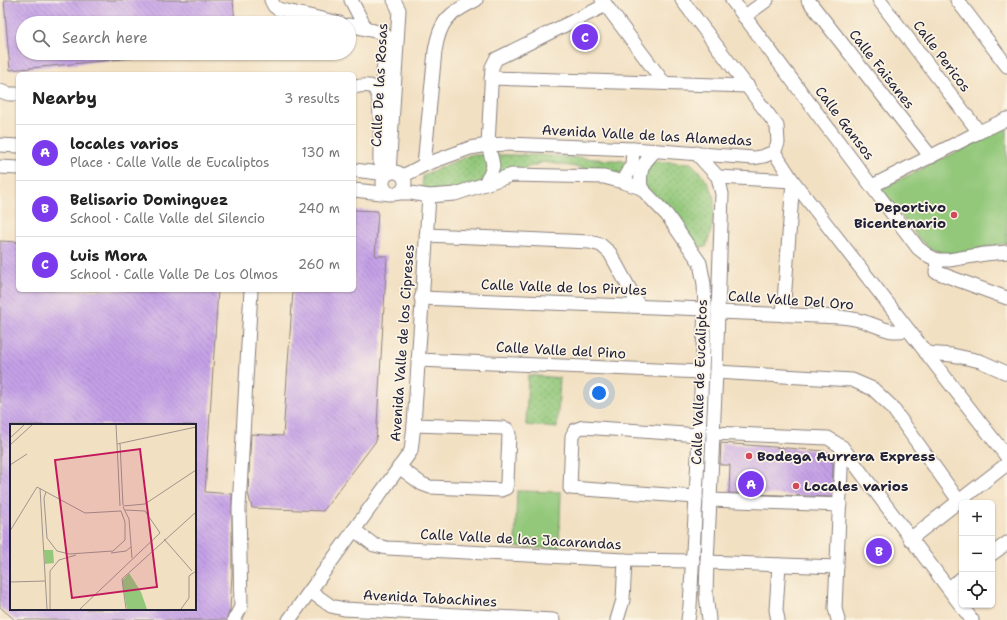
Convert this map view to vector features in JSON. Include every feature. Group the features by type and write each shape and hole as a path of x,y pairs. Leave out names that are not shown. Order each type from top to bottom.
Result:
{"street":[{"path":"271,0 274,6 278,9 309,16"},
{"path":"351,0 366,29"},
{"name":"Calle De las Rosas","path":"388,173 399,10 394,0"},
{"path":"424,165 438,34 445,20 458,9 476,0"},
{"path":"682,0 777,126 778,143 774,152 792,181 1007,457"},
{"name":"Calle Gansos","path":"732,0 918,248 927,254 937,266 1007,298"},
{"path":"744,17 767,0"},
{"name":"Calle Faisanes","path":"808,0 931,157"},
{"name":"Calle Pericos","path":"879,0 979,132"},
{"path":"961,2 1007,66"},
{"path":"485,183 492,166 488,145 492,67 496,59 604,3 664,83"},
{"path":"356,27 383,33 386,36 380,113 380,161 383,168 388,173"},
{"path":"492,78 748,86"},
{"path":"356,87 370,86 374,89 377,95 380,113"},
{"path":"0,91 9,94 16,94"},
{"path":"872,186 1007,119"},
{"name":"Avenida Valle de las Alamedas","path":"403,176 424,165 470,148 488,145 507,144 633,149 754,158 774,152"},
{"path":"0,145 16,146"},
{"path":"623,182 632,166 633,149"},
{"path":"356,190 411,193 429,196 455,194 512,175 604,178 641,188 640,178 645,160 655,151"},
{"path":"696,153 718,177 792,181"},
{"path":"0,167 16,168"},
{"path":"356,170 388,173 397,172 403,176 404,186 394,193"},
{"path":"388,173 382,182 384,189 394,193"},
{"name":"Calle Valle de Eucaliptos","path":"688,620 693,561 702,372 719,265 722,194 718,177"},
{"path":"783,315 792,181"},
{"name":"Calle Valle de Eucaliptos","path":"641,188 667,215 700,263 711,310 716,372 706,562 706,594 710,620"},
{"name":"Avenida Valle de los Cipreses","path":"289,620 411,451 429,196"},
{"path":"426,235 590,242 601,245 610,253 639,306"},
{"path":"937,266 949,260 1007,252"},
{"path":"700,263 719,265"},
{"path":"234,620 241,607 239,508 251,292"},
{"name":"Calle Valle de los Pirules","path":"421,298 711,310"},
{"name":"Calle Valle Del Oro","path":"711,310 854,319 868,322 889,331 894,332 908,330"},
{"path":"926,353 952,355 980,361 1007,374"},
{"name":"Calle Valle del Pino","path":"418,360 702,372"},
{"path":"716,372 852,380 873,389 891,406 959,500"},
{"path":"399,467 422,484 430,487 501,490 506,488 509,434 507,429 414,425"},
{"path":"696,497 570,488 572,436 574,430 583,427 699,435"},
{"path":"713,433 828,438 842,447 972,620"},
{"path":"838,620 836,608 842,447"},
{"path":"961,500 1007,464"},
{"path":"710,500 840,505"},
{"path":"910,539 959,502"},
{"name":"Calle Valle de las Jacarandas","path":"354,530 374,545 387,548 625,560 693,561"},
{"path":"617,620 623,600 625,560"},
{"path":"706,562 837,567"},
{"path":"778,620 776,610 779,565"},
{"path":"949,588 959,580"},
{"name":"Avenida Tabachines","path":"310,591 331,606 344,609 553,620"}],"green space":[{"name":"Deportivo Bicentenario","path":"1007,128 1007,243 953,254 941,253 930,248 921,241 880,189"},
{"path":"470,155 539,155 626,161 621,174 544,162 465,188 442,191 422,189 423,175"},
{"path":"650,161 691,163 707,181 713,194 714,214 706,247 696,248 642,183"},
{"path":"528,375 560,378 557,428 526,425"},
{"path":"517,491 561,492 559,549 515,547"}],"building":[{"path":"4,0 233,0 234,16 16,16 16,60 112,60 10,70"},
{"path":"356,210 378,211 375,256 387,256 376,441 323,511 252,508 248,493 251,434 283,436 293,292 356,292"},
{"path":"0,241 16,242 16,292 218,292 205,492 232,494 232,574 230,610 226,620 15,620 0,607"},
{"path":"721,443 825,451 833,464 832,497 729,493 730,465 720,465"}],"place":[{"name":"Luis Mora","path":"585,37"},
{"name":"Deportivo Bicentenario","path":"954,215"},
{"name":"Bodega Aurrera Express","path":"749,456"},
{"name":"locales varios","path":"751,484"},
{"name":"Locales varios","path":"796,486"},
{"name":"Belisario Dominguez","path":"879,551"}]}
